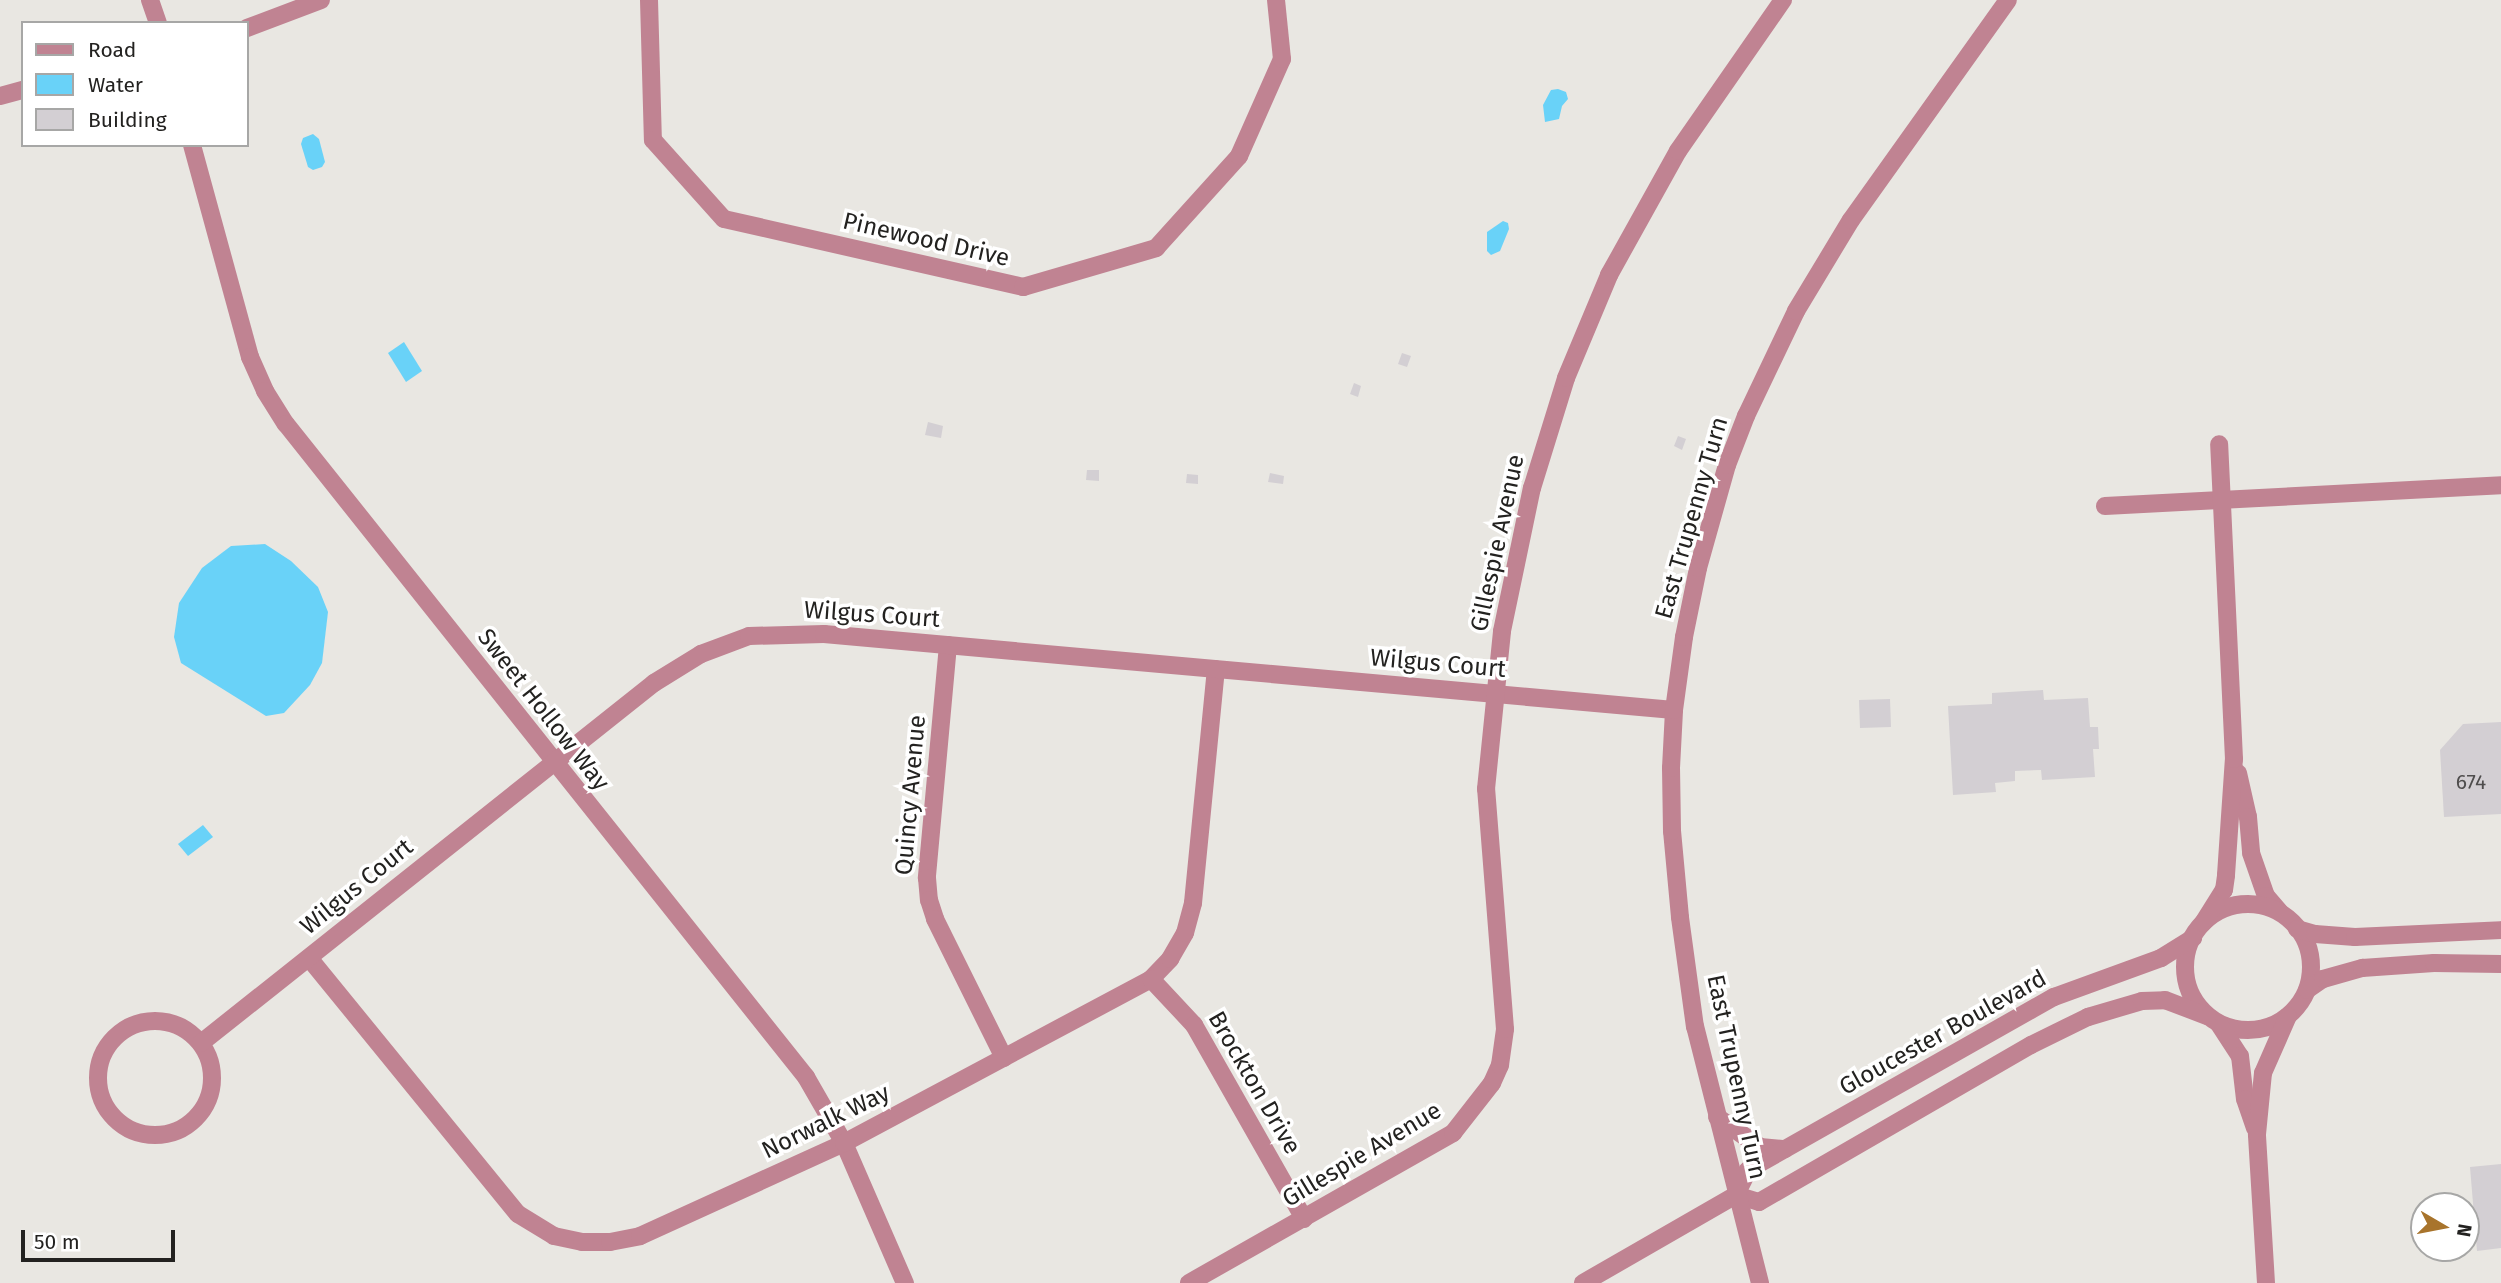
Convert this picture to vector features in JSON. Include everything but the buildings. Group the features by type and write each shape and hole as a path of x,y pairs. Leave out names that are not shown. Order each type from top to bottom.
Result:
{"street":[{"path":"150,0 157,21"},
{"path":"248,28 321,0"},
{"name":"Pinewood Drive","path":"649,0 653,140 724,219 1023,287 1156,248 1239,156 1282,59 1276,0"},
{"name":"Gillespie Avenue","path":"1189,1283 1453,1133 1482,1100 1500,1065 1505,1029 1486,789 1495,694 1512,571 1532,488 1566,378 1586,327 1656,186 1783,0"},
{"name":"East Trupenny Turn","path":"1760,1283 1695,1027 1676,882 1672,806 1675,710 1684,637 1698,568 1727,465 1765,374 1824,260 1999,3"},
{"path":"0,96 21,91"},
{"name":"Sweet Hollow Way","path":"193,147 250,357 265,391 286,424 806,1077 844,1143 905,1283"},
{"path":"2219,444 2234,759 2224,890 2198,930 2186,957 2185,975 2192,997 2240,1056 2245,1099 2256,1134"},
{"path":"2105,506 2501,485"},
{"name":"Wilgus Court","path":"201,1043 552,761 654,683 723,643 749,636 796,633 948,645 1675,710"},
{"name":"Quincy Avenue","path":"948,645 927,878 929,900 935,919 1004,1058"},
{"name":"Norwalk Way","path":"309,958 500,1196 533,1226 554,1236 596,1242 640,1236 844,1143 1151,979 1170,959 1185,933 1193,903 1216,669"},
{"path":"2234,759 2248,817 2251,853 2266,897 2297,929 2309,952 2311,971 2307,990"},
{"path":"2198,930 2233,906 2250,904 2281,914"},
{"path":"2297,929 2315,934 2355,937 2501,930"},
{"name":"Gloucester Boulevard","path":"1583,1283 1736,1195 1748,1170 2054,997 2161,958 2198,930"},
{"path":"2266,1283 2256,1134 2263,1073 2288,1016 2307,990 2330,975 2362,968 2434,963 2501,964"},
{"name":"Brockton Drive","path":"1151,979 1194,1025 1304,1219"},
{"path":"1736,1195 1759,1202 2031,1045 2088,1017 2142,1001 2165,1000 2237,1030 2256,1030 2288,1016"},
{"path":"163,1021 186,1029 201,1043 208,1056 213,1082 210,1096 194,1121 179,1130 150,1135 135,1131 115,1118 100,1093 98,1078 102,1058 115,1037 136,1024 163,1021"},
{"path":"1717,1117 1760,1147 1789,1149"}],"water":[{"path":"1551,90 1566,92 1568,99 1562,106 1559,119 1545,122 1543,105"},
{"path":"313,134 319,139 325,162 322,167 313,170 308,167 301,144 303,138"},
{"path":"1503,221 1508,223 1509,229 1500,251 1491,255 1487,251 1487,232"},
{"path":"404,342 422,371 406,382 388,353"},
{"path":"265,544 291,561 318,587 328,612 322,663 310,685 284,713 266,716 181,663 174,637 179,603 202,568 231,546"},
{"path":"203,825 213,837 188,856 178,844"}]}
